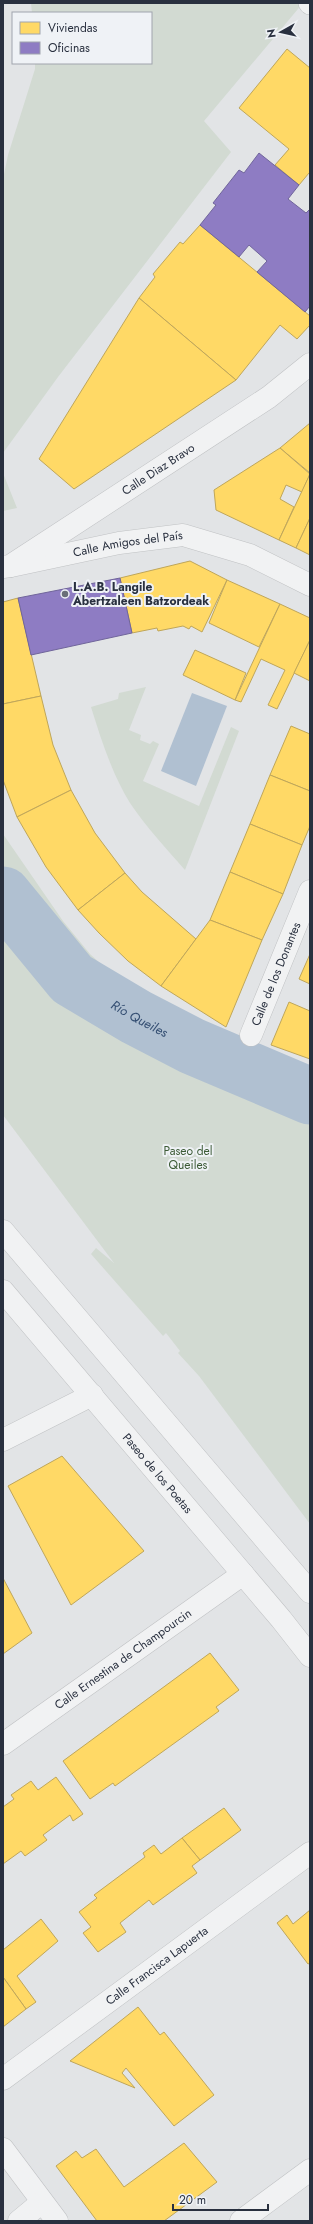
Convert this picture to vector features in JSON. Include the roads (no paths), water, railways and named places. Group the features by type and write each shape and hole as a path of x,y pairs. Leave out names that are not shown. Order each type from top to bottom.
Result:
{"street":[{"name":"Calle Diaz Bravo","path":"6,567 270,397 310,364"},
{"name":"Calle Amigos del País","path":"6,567 119,543 183,535 250,556 310,585"},
{"name":"Calle de los Donantes","path":"251,1035 310,891"},
{"path":"3,1231 310,1592"},
{"name":"Paseo de los Poetas","path":"3,1291 243,1574 310,1656"},
{"path":"3,1440 92,1395"},
{"name":"Calle Ernestina de Champourcin","path":"3,1744 243,1574"},
{"name":"Calle Francisca Lapuerta","path":"3,2079 310,1853"},
{"path":"3,2149 57,2221"},
{"path":"241,2221 310,2170"},
{"path":"19,2221 42,2202"}],"water":[{"path":"192,693 227,706 196,786 161,771"}],"waterway":[{"name":"Río Queiles","path":"3,895 72,979 136,1017 192,1046 310,1096"}],"place":[{"name":"L.A.B. Langile Abertzaleen Batzordeak","path":"65,594"}],"park label":[{"name":"Paseo del Queiles","path":"188,1158"}]}
